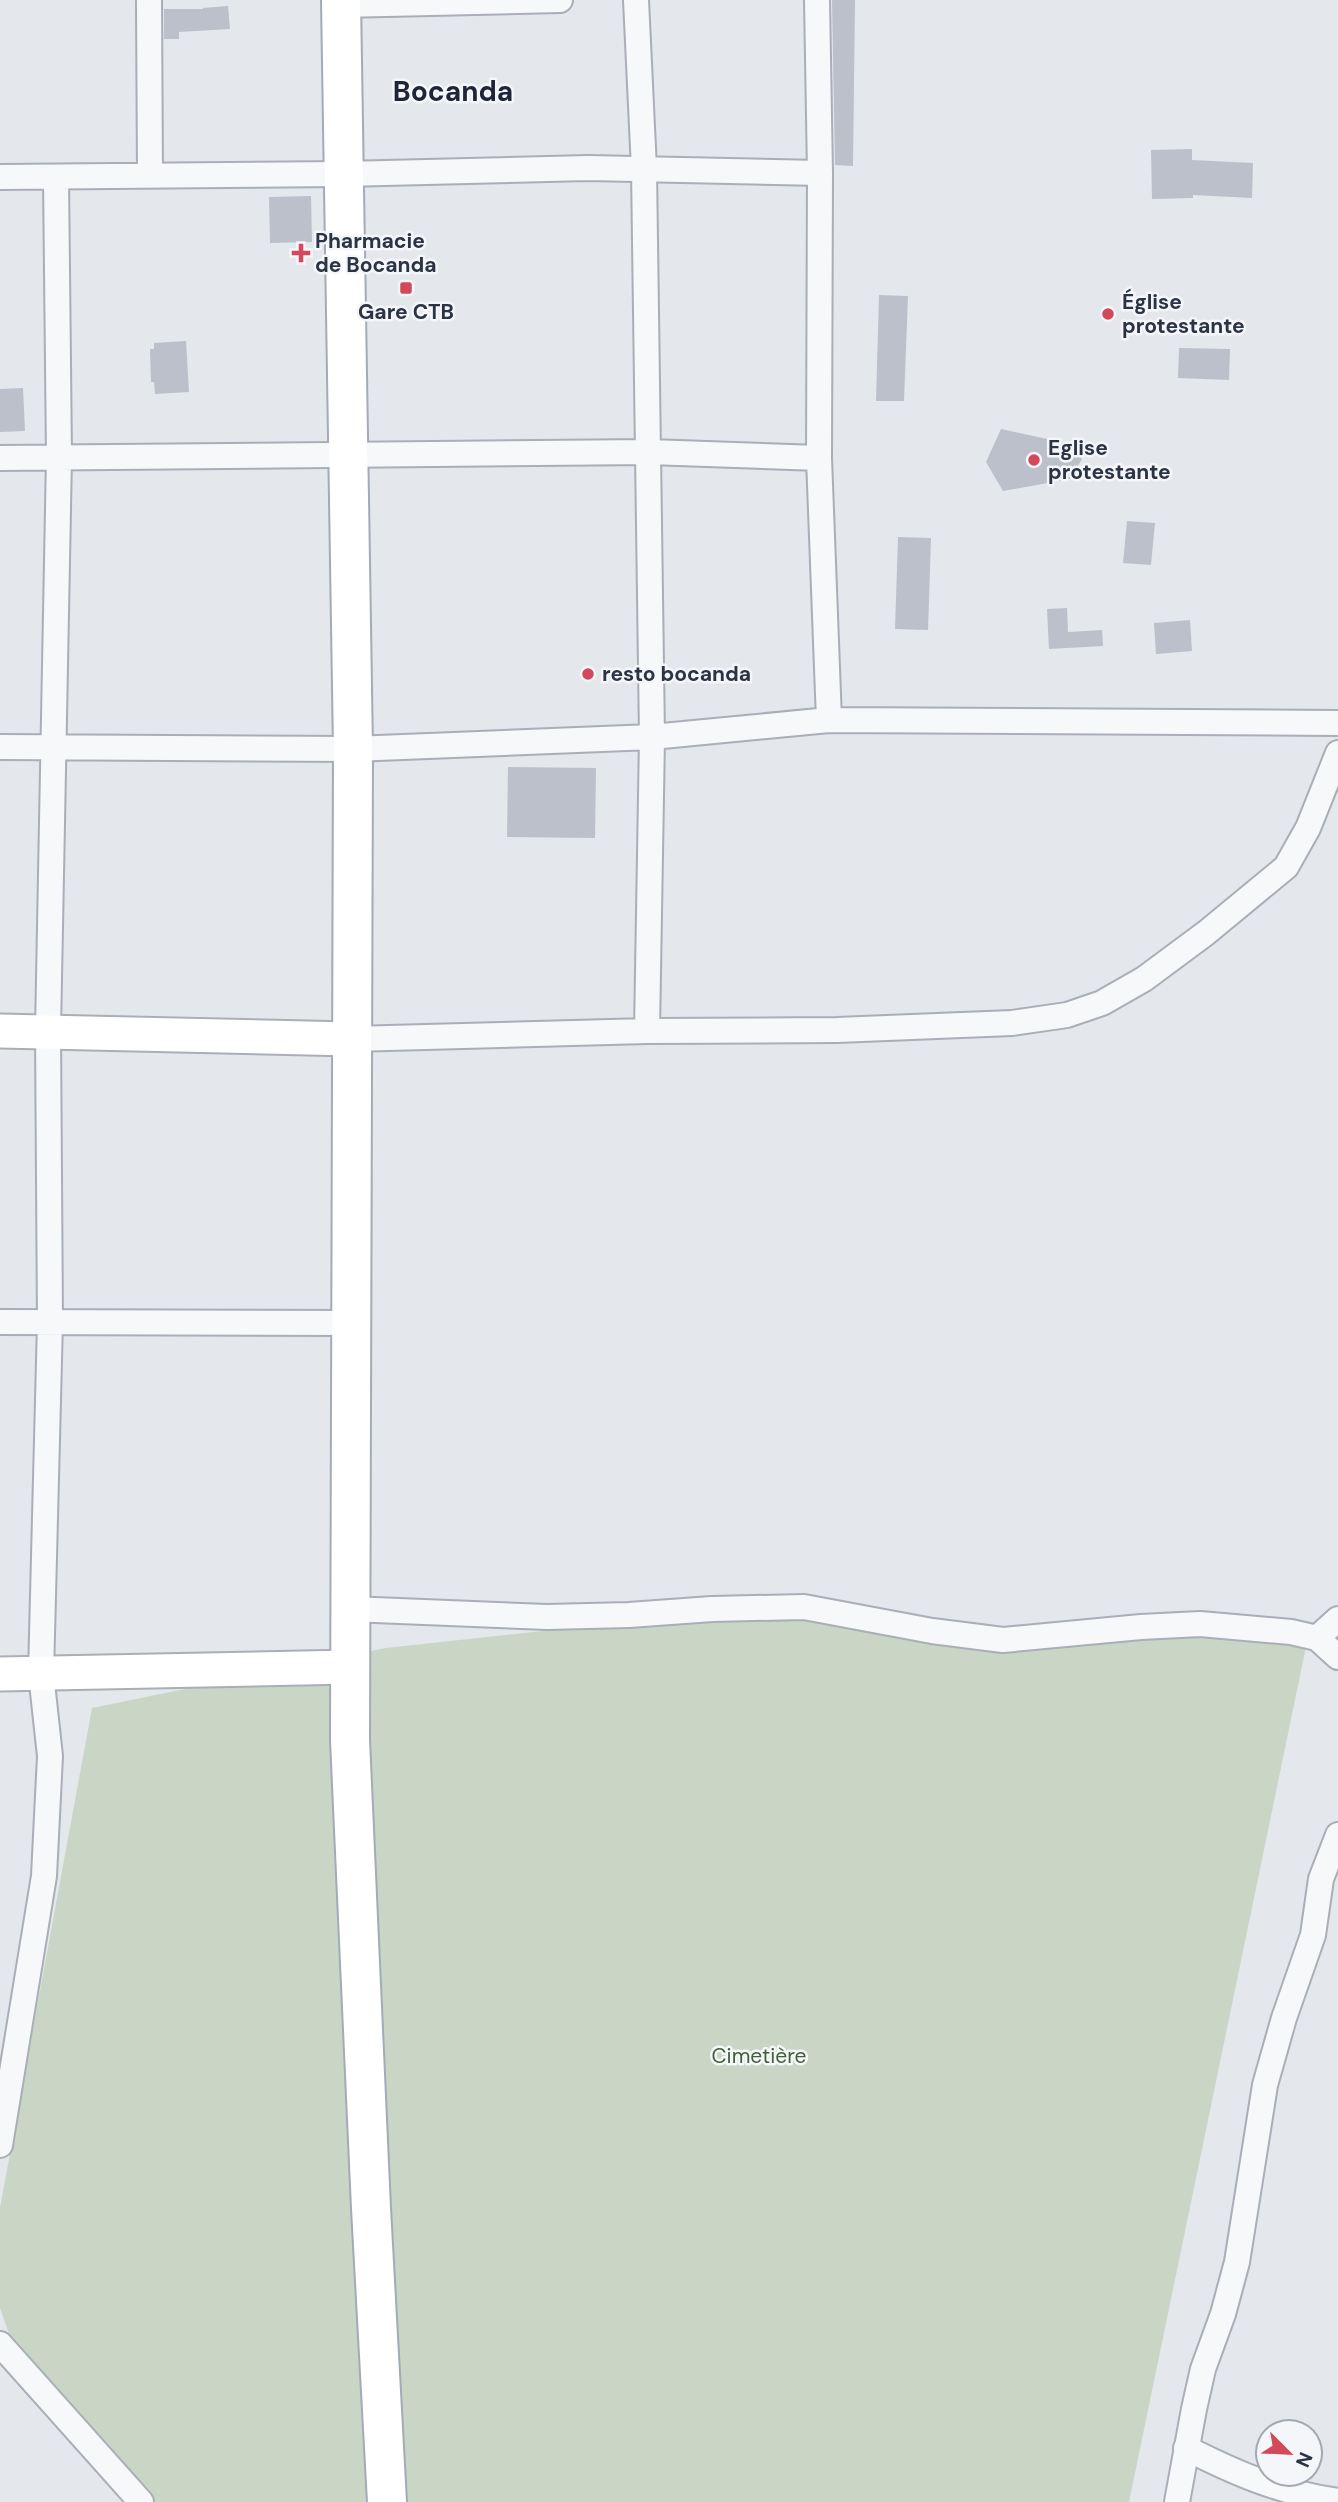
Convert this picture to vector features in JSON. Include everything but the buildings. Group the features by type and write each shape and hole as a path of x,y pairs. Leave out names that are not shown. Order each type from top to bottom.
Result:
{"main road":[{"path":"341,2 353,749 351,1754 387,2502"}],"street":[{"path":"149,0 150,175"},
{"path":"341,2 559,0"},
{"path":"636,0 644,169 649,452 652,737 647,1031"},
{"path":"817,0 820,173 819,458 829,720"},
{"path":"0,177 343,174 589,167 820,173"},
{"path":"0,2145 44,1875 50,1756 41,1674 50,1322 48,1031 59,457 56,177"},
{"path":"0,458 649,452 819,458"},
{"path":"0,747 353,749 652,737 829,720 1338,723"},
{"path":"0,1031 351,1039 647,1031 837,1030 1012,1023 1067,1015 1102,1003 1144,979 1206,933 1286,867 1308,828 1338,753"},
{"path":"0,1322 352,1323"},
{"path":"350,1609 547,1617 712,1609 804,1608 932,1631 1003,1640 1141,1626 1200,1624 1270,1628 1317,1638 1338,1657"},
{"path":"1317,1638 1338,1619"},
{"path":"0,1674 351,1667"},
{"path":"1177,2502 1203,2369 1223,2314 1237,2262 1255,2140 1273,2051 1308,1952 1316,1922 1321,1879 1338,1835"},
{"path":"0,2344 141,2502"},
{"path":"1186,2448 1282,2495 1338,2501"}],"green space":[{"name":"Cimetière","path":"737,1610 987,1645 1052,1632 1308,1637 1129,2502 147,2502 23,2374 0,2308 0,2208 92,1708 386,1648"}],"place":[{"name":"Pharmacie de Bocanda","path":"301,253"},
{"name":"Gare CTB","path":"406,288"},
{"name":"Église protestante","path":"1108,314"},
{"name":"Eglise protestante","path":"1034,460"},
{"name":"resto bocanda","path":"588,674"}],"district":[{"name":"Bocanda","path":"453,91"}]}
